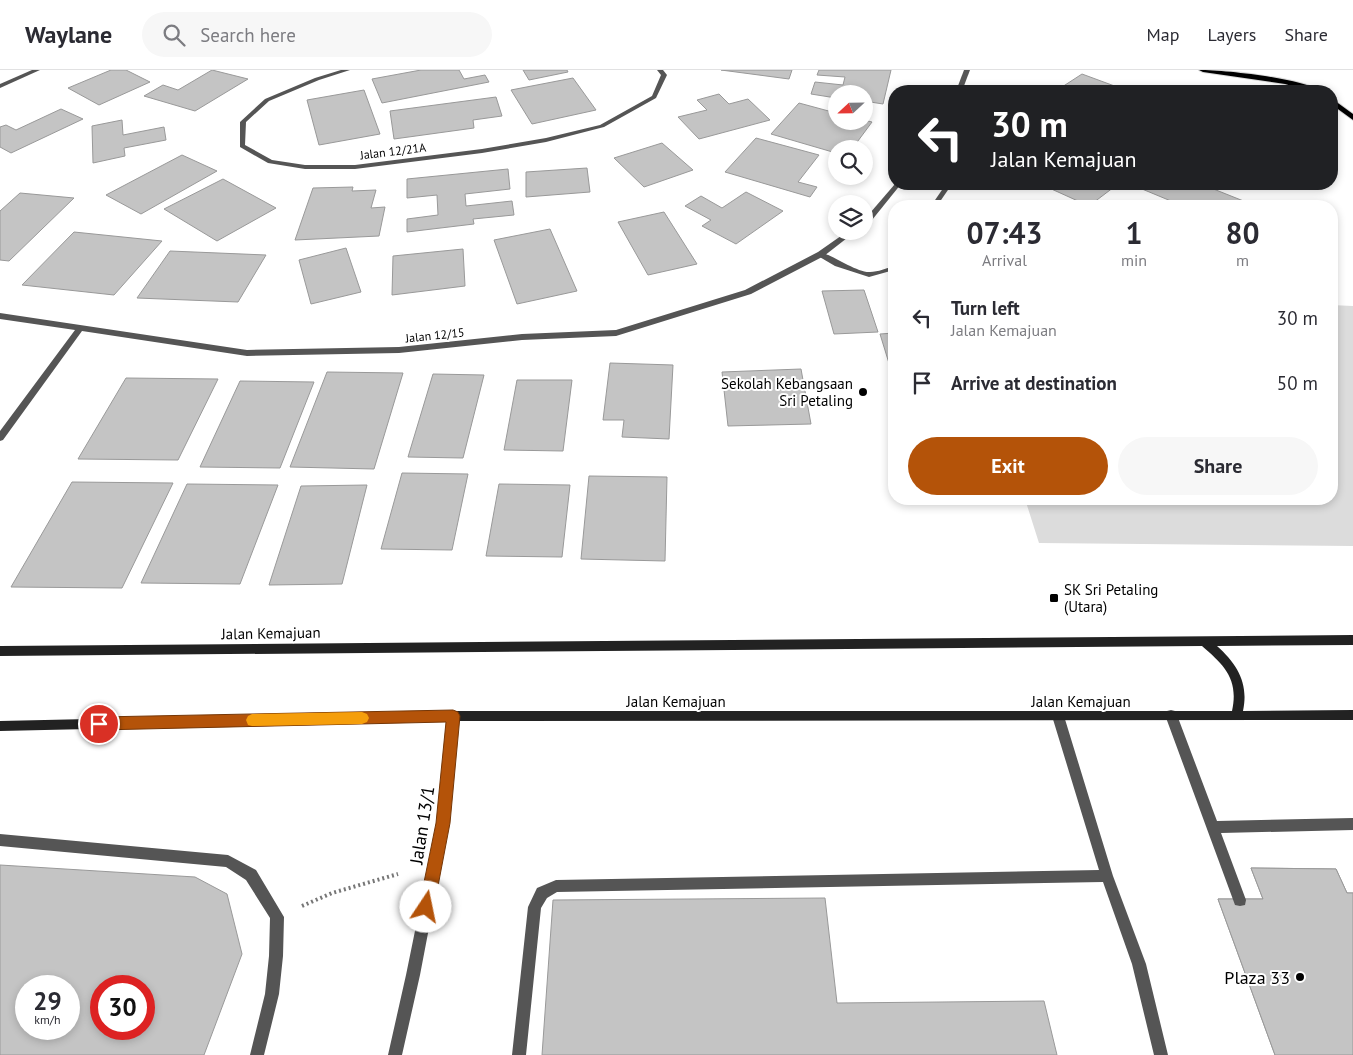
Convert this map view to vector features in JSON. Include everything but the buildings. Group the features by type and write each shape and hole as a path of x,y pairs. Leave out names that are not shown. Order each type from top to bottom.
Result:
{"main road":[{"path":"1203,70 1296,85"},
{"path":"1338,106 1353,118"},
{"name":"Jalan Kemajuan","path":"0,651 1353,640"},
{"path":"1204,641 1224,658 1237,678 1242,699 1236,716"},
{"name":"Jalan Kemajuan","path":"0,726 453,716 1236,716 1353,714"}],"street":[{"path":"0,86 37,70"},
{"name":"Jalan 12/21A","path":"347,70 317,79 267,100 243,122 242,146 270,162 305,167 355,167 440,157 546,140 602,126 632,111 654,97 664,75 660,70"},
{"path":"961,85 967,70"},
{"path":"873,215 893,190"},
{"name":"Jalan 12/15","path":"0,316 247,353 399,350 522,337 616,333 748,292 821,254 840,240"},
{"path":"821,254 838,264 869,275 888,270"},
{"path":"0,438 81,328"},
{"path":"1171,715 1240,900"},
{"name":"Jalan 13/1","path":"395,1055 413,976 443,823 453,716"},
{"path":"1058,716 1107,876 1139,964 1161,1055"},
{"path":"1213,827 1353,824"},
{"path":"0,840 228,861 251,875 277,917 276,956 272,994 257,1055"},
{"path":"519,1055 534,907 542,893 556,886 1107,876"}],"path":[{"path":"277,917 332,893 398,874"}],"shaded area":[{"path":"1338,305 1353,306 1353,546 1039,543 1027,505 1338,505"}],"slow traffic":[{"path":"252,720 362,718"}],"place":[{"name":"Sekolah Kebangsaan Sri Petaling","path":"863,392"},
{"name":"SK Sri Petaling (Utara)","path":"1054,598"},
{"name":"Plaza 33","path":"1300,977"}],"route":[{"path":"99,724 453,716 443,823 426,907"}]}
